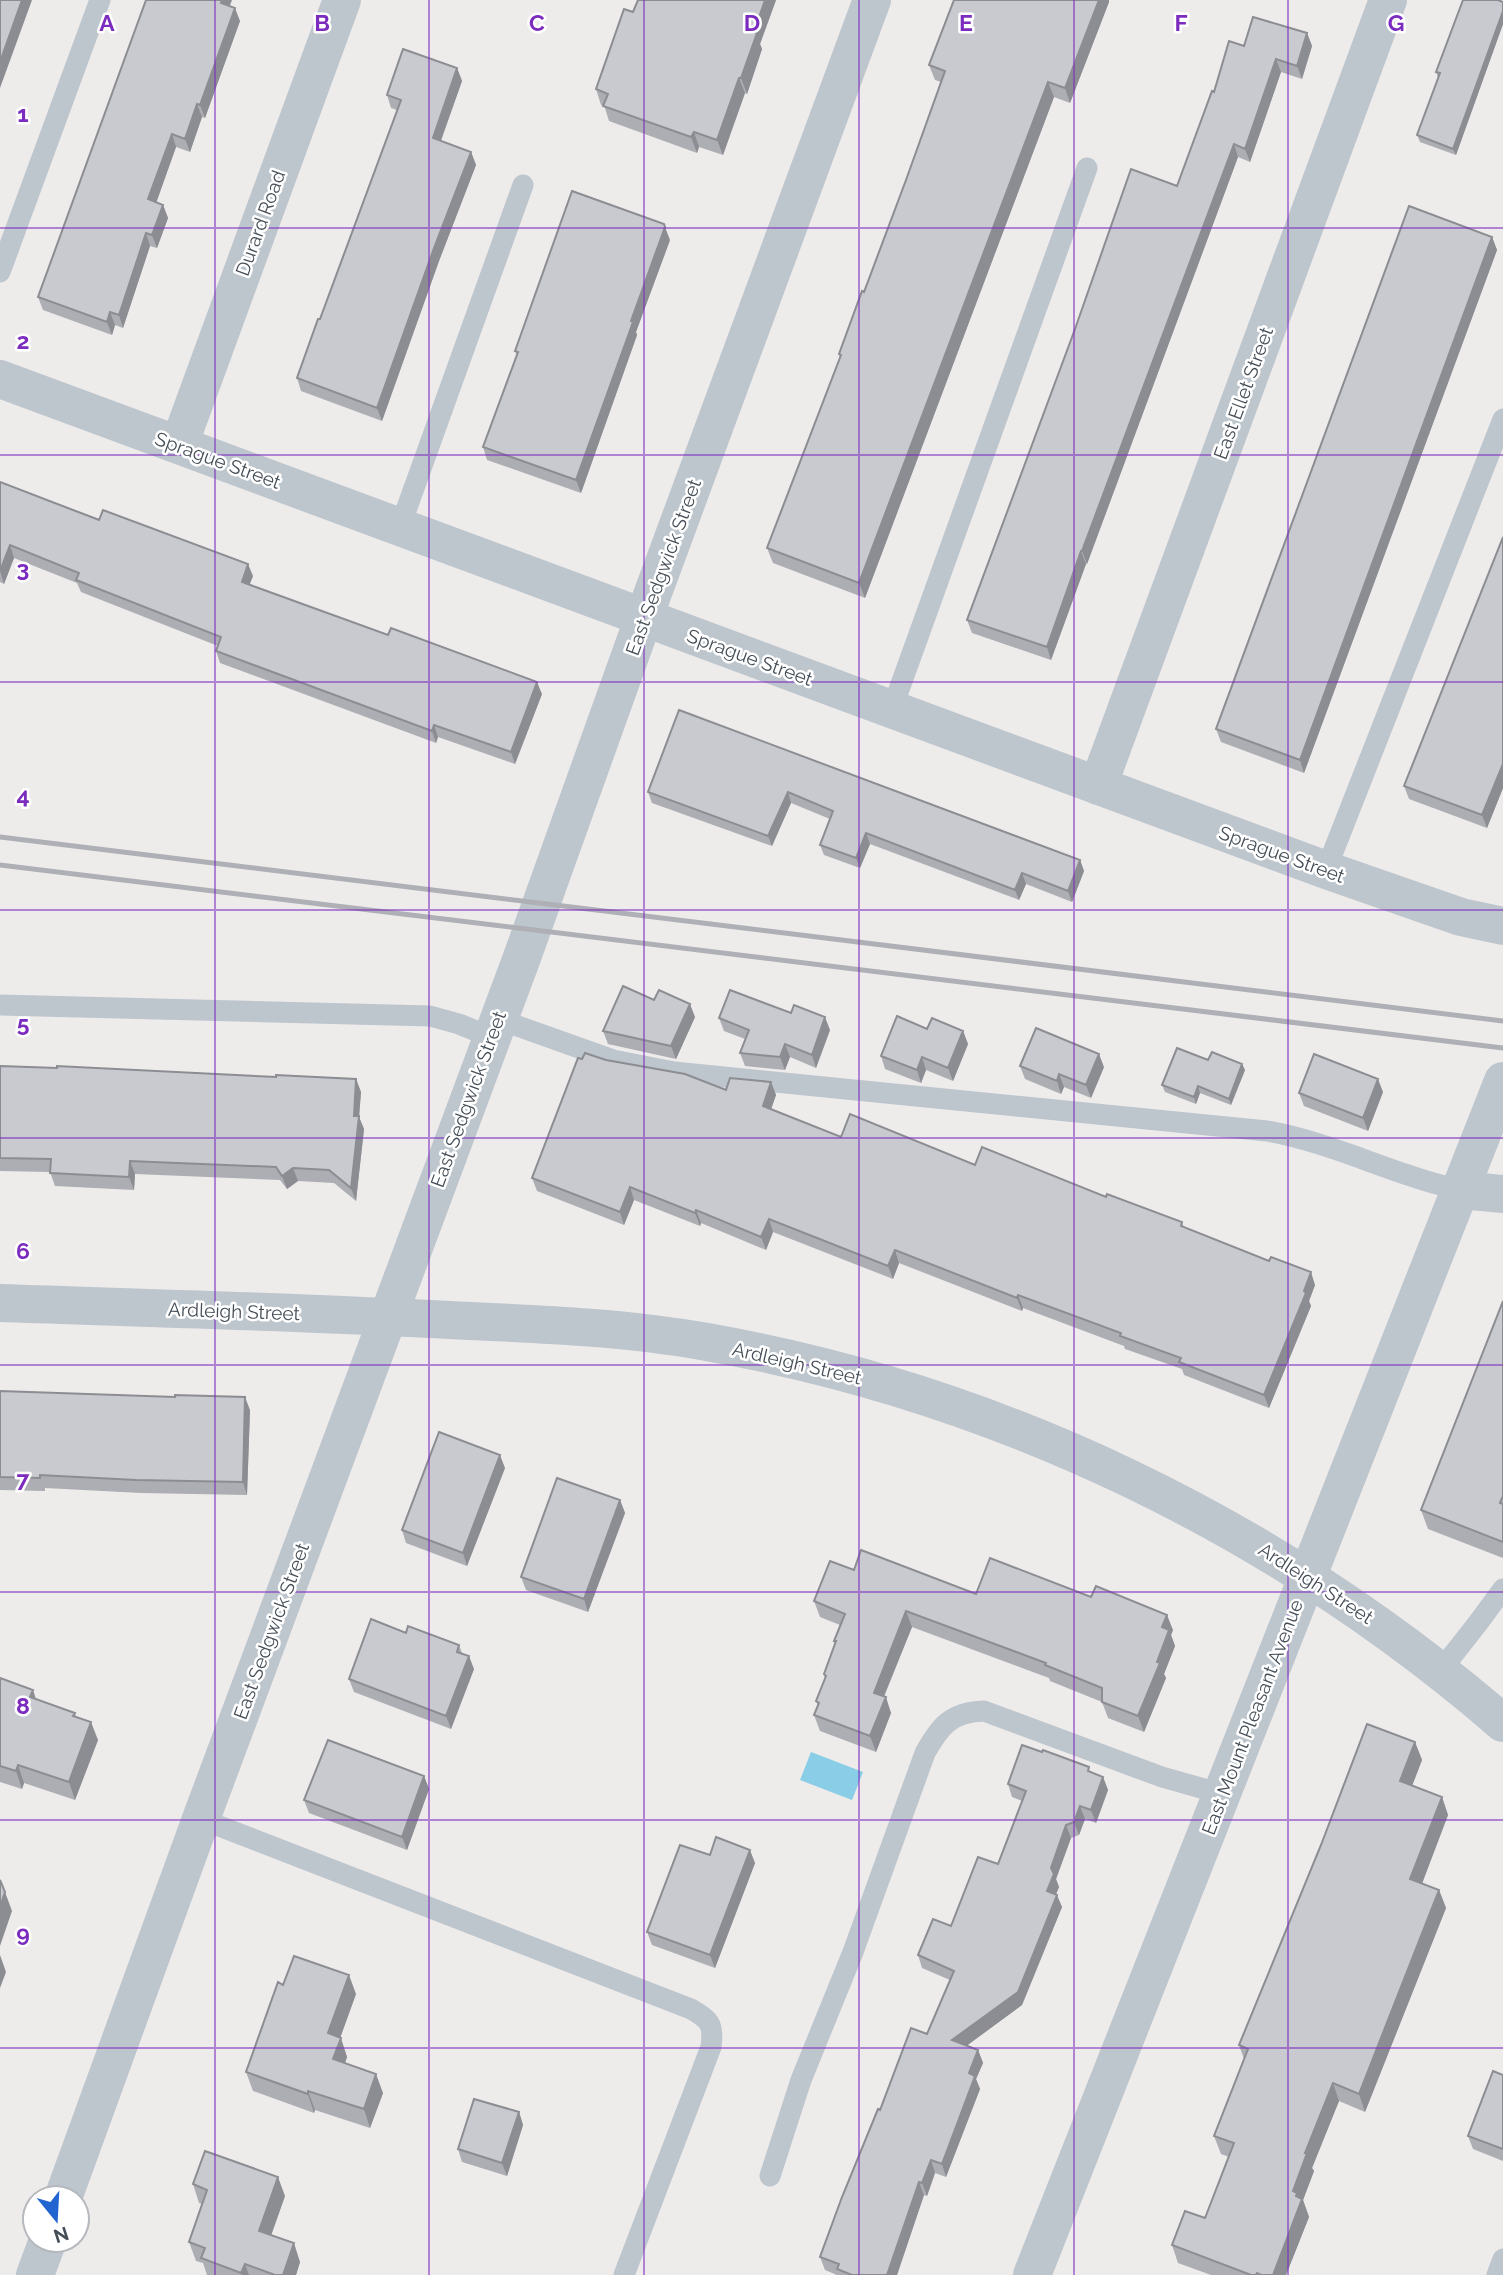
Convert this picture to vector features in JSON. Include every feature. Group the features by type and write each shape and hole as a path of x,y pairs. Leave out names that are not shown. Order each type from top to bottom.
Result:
{"street":[{"name":"Durard Road","path":"179,445 342,0"},
{"name":"East Sedgwick Street","path":"68,2184 521,960 644,617 872,0"},
{"name":"East Ellet Street","path":"1098,786 1388,0"},
{"name":"Sprague Street","path":"0,379 1326,870 1461,917 1503,926"},
{"name":"East Mount Pleasant Avenue","path":"1032,2275 1503,1081"},
{"path":"1461,1191 1503,1194"},
{"name":"Ardleigh Street","path":"0,1303 388,1316 602,1329 704,1342 798,1360 901,1388 991,1419 1087,1458 1234,1531 1308,1576 1389,1631 1441,1670 1503,1723"},
{"path":"35,2275 43,2254"}],"lane":[{"path":"0,272 100,0"},
{"path":"891,709 1087,168"},
{"path":"400,527 523,186"},
{"path":"1326,870 1503,419"},
{"path":"0,1005 430,1016 459,1024 494,1028 613,1060 674,1072 1299,1136 1409,1176 1461,1191"},
{"path":"1441,1670 1503,1589"},
{"path":"769,2176 801,2080 853,1952 925,1753 936,1733 966,1711 984,1711 1162,1777 1222,1794"},
{"path":"201,1819 691,2009 707,2018 713,2031 711,2047 624,2275"},
{"path":"1497,2275 1503,2259"}],"water":[{"path":"811,1752 863,1772 852,1800 800,1780"}],"building":[{"path":"0,0 22,0 0,62"},
{"path":"146,0 222,0 221,3 235,8 185,139 172,134 148,199 163,205 152,235 146,233 119,315 110,312 107,322 38,297"},
{"path":"638,0 765,0 754,32 757,33 717,140 694,132 691,137 603,106 608,94 596,89 624,9 633,12"},
{"path":"954,0 1099,0 1065,88 1048,82 859,583 767,548 945,71 929,65"},
{"path":"1463,0 1498,0 1503,2 1503,11 1453,149 1417,135 1440,73 1436,72"},
{"path":"1253,17 1307,33 1297,66 1276,59 1245,149 1234,144 1047,647 967,620 1131,169 1177,186 1212,91 1214,92 1229,41 1244,46"},
{"path":"403,49 457,68 433,138 471,152 377,408 297,378 401,100 387,95"},
{"path":"572,191 664,224 665,227 576,480 483,447"},
{"path":"1409,206 1492,237 1300,760 1216,729"},
{"path":"0,482 99,520 103,510 248,564 242,582 388,635 391,628 537,682 511,752 434,725 432,731 216,651 221,637 76,580 79,573 10,545 0,571"},
{"path":"1503,537 1503,764 1482,815 1404,786"},
{"path":"679,710 1080,860 1068,891 1022,873 1015,890 866,833 856,858 820,845 833,811 788,792 768,836 648,792"},
{"path":"623,986 654,1000 659,990 690,1004 671,1046 603,1031"},
{"path":"730,990 791,1013 794,1005 825,1017 812,1055 785,1044 780,1057 740,1053 749,1030 719,1018"},
{"path":"897,1016 927,1029 932,1018 963,1031 948,1068 922,1057 917,1070 881,1056"},
{"path":"1036,1028 1099,1054 1086,1085 1059,1074 1057,1081 1020,1066"},
{"path":"1177,1048 1208,1060 1212,1052 1242,1064 1229,1099 1198,1086 1194,1097 1162,1085"},
{"path":"585,1053 606,1060 685,1074 726,1090 730,1078 771,1082 763,1106 841,1137 850,1114 975,1165 982,1147 1106,1197 1107,1194 1182,1222 1181,1226 1269,1261 1271,1257 1311,1272 1304,1291 1306,1293 1264,1395 1179,1362 1181,1358 1120,1336 1121,1333 1018,1295 1017,1298 895,1250 888,1266 769,1219 761,1237 630,1187 620,1212 532,1178 578,1058 582,1059"},
{"path":"1314,1054 1378,1079 1363,1118 1299,1093"},
{"path":"0,1066 356,1079 354,1116 359,1116 351,1188 329,1170 293,1168 282,1176 276,1167 130,1161 129,1177 50,1173 51,1159 0,1158"},
{"path":"1503,1301 1503,1496 1500,1503 1503,1504 1503,1542 1421,1510"},
{"path":"0,1391 245,1397 243,1482 40,1475 40,1478 0,1477"},
{"path":"439,1432 500,1455 463,1553 402,1530"},
{"path":"557,1478 620,1500 584,1599 521,1577"},
{"path":"861,1550 976,1594 990,1558 1091,1597 1096,1586 1167,1615 1162,1627 1169,1630 1157,1662 1160,1663 1138,1716 1102,1702 1102,1688 1045,1665 1046,1663 906,1611 874,1693 886,1697 870,1736 814,1715 834,1641 845,1614 814,1601 830,1561 854,1570"},
{"path":"371,1619 406,1633 408,1626 459,1645 457,1652 469,1656 446,1716 349,1679"},
{"path":"0,1678 33,1690 30,1697 75,1713 73,1716 91,1722 69,1782 18,1765 16,1771 0,1766"},
{"path":"1367,1724 1415,1742 1400,1781 1442,1797 1410,1879 1439,1890 1359,2094 1333,2083 1293,2191 1302,2199 1273,2275 1251,2275 1172,2245 1185,2211 1205,2218 1234,2143 1214,2136 1248,2049 1239,2045"},
{"path":"328,1740 424,1776 402,1837 304,1800"},
{"path":"1022,1745 1089,1767 1088,1771 1103,1777 1091,1810 1080,1806 1074,1822 1066,1825 1051,1868 1054,1874 1047,1891 1057,1895 1018,1992 952,2040 978,2050 969,2073 975,2076 942,2164 931,2160 922,2183 919,2182 887,2275 852,2275 837,2269 839,2264 820,2257 911,2028 927,2034 954,1971 918,1955 933,1919 951,1926 978,1857 998,1864 1026,1791 1008,1784"},
{"path":"716,1837 750,1850 710,1955 647,1932 680,1845 710,1855"},
{"path":"0,1880 5,1892 0,1907"},
{"path":"294,1956 349,1975 328,2033 341,2038 333,2059 376,2074 364,2109 308,2091 308,2094 246,2072 278,1982 283,1985"},
{"path":"1493,2071 1503,2075 1503,2149 1468,2136"},
{"path":"474,2099 519,2112 502,2163 458,2149"},
{"path":"205,2151 278,2177 259,2231 294,2243 283,2275 275,2275 245,2264 241,2273 201,2258 205,2248 189,2242 207,2190 193,2184"}],"railway":[{"path":"0,837 1503,1021"},
{"path":"0,865 1503,1048"}]}
